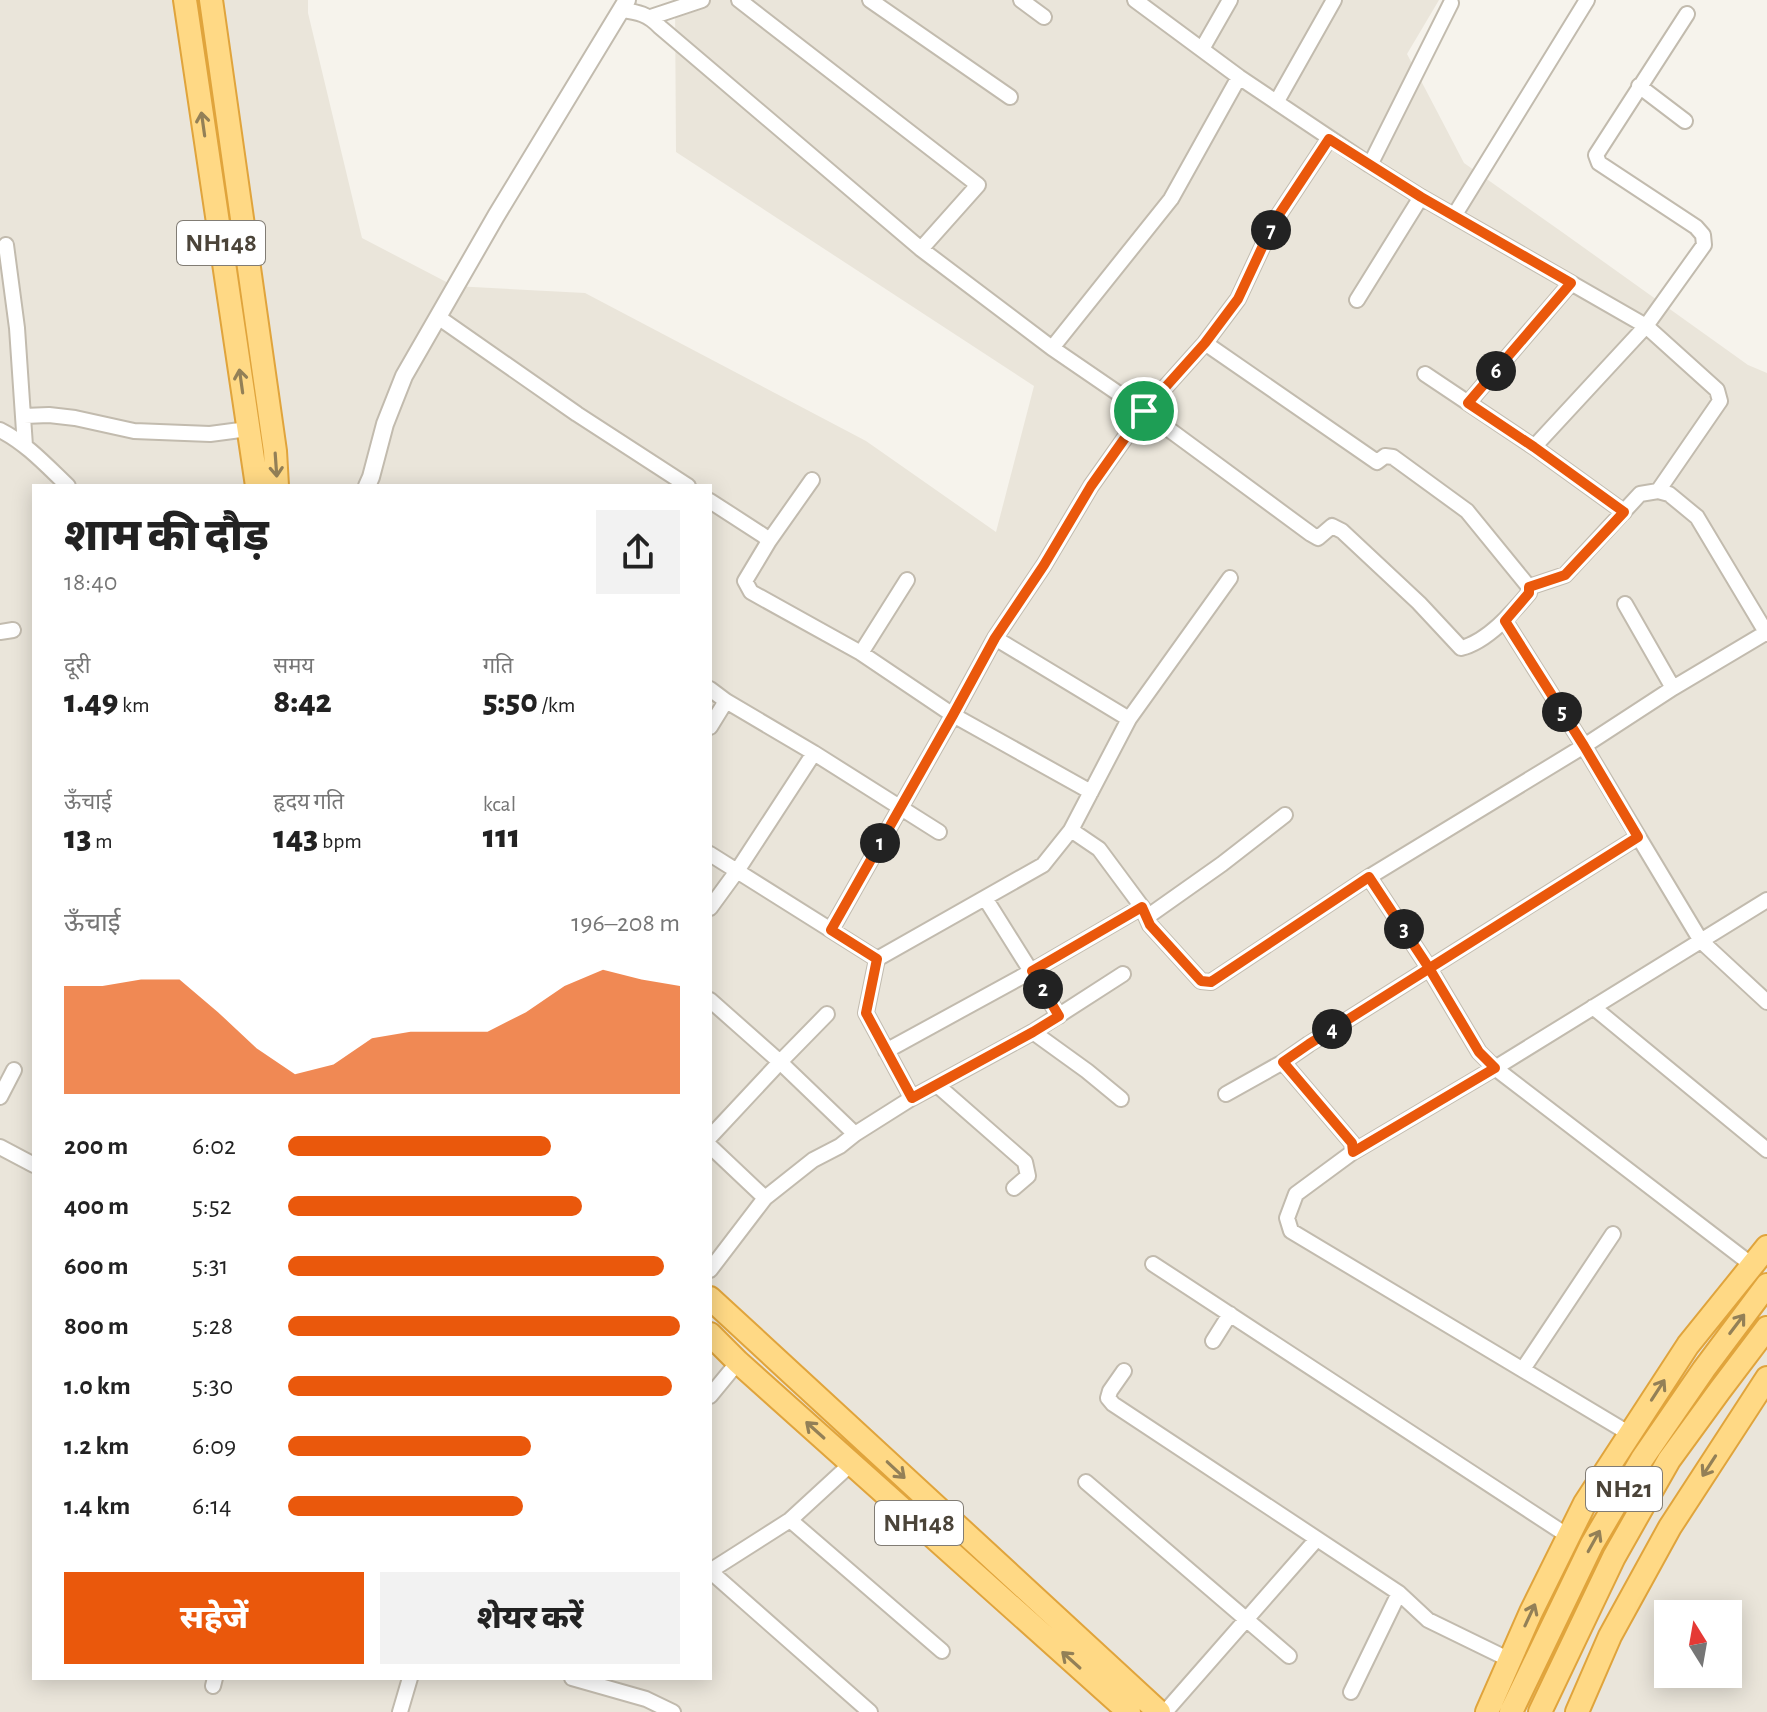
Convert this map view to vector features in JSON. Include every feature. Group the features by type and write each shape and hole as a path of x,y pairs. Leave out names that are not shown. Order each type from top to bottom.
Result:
{"highway":[{"name":"NH148","path":"185,0 257,484"},
{"name":"NH148","path":"211,0 275,451 277,484"},
{"path":"1487,1712 1585,1503 1688,1345 1767,1247"},
{"name":"NH21","path":"1511,1712 1592,1544 1642,1459 1767,1285"},
{"name":"NH148","path":"715,1313 1162,1712"},
{"name":"NH21","path":"1540,1712 1614,1557 1669,1460 1767,1328"},
{"name":"NH148","path":"712,1336 1129,1712"},
{"path":"1577,1712 1610,1636 1670,1527 1767,1378"}],"street":[{"path":"651,17 702,0"},
{"path":"739,0 978,185 921,249"},
{"path":"870,0 1010,97"},
{"path":"1021,0 1044,17"},
{"path":"1135,0 1329,139 1421,197 1646,326 1717,390 1720,401 1658,491"},
{"path":"1202,49 1230,0"},
{"path":"1277,101 1334,0"},
{"path":"1454,216 1587,0"},
{"path":"1370,165 1451,3"},
{"path":"368,484 385,424 404,376 496,216 624,5 651,17 921,249 1052,348 1144,411 1311,534 1318,538 1332,526 1342,531 1419,603 1461,648 1469,646 1505,621 1529,593 1529,587 1467,511 1393,457 1385,456 1377,462 1205,343"},
{"path":"1534,447 1646,326 1704,245 1703,235 1696,227 1599,163 1596,155 1687,14"},
{"path":"1052,348 1171,199 1239,77"},
{"path":"1639,86 1685,121"},
{"path":"831,930 995,638 1044,565 1091,486 1144,411 1205,343 1238,299 1274,222 1329,139"},
{"path":"1357,300 1421,197"},
{"path":"6,245 17,328 25,446"},
{"path":"1468,403 1571,283"},
{"path":"438,317 577,414 685,484"},
{"path":"1425,374 1624,512"},
{"path":"24,416 62,416 134,431 210,434 248,429"},
{"path":"0,430 13,436 66,484"},
{"path":"812,480 745,581 751,592 861,653 953,715 1091,792"},
{"path":"1071,830 1099,849 1145,912 1150,925 1201,981 1211,982 1369,877 1767,633 1697,517 1669,494 1658,491 1640,494 1565,575 1529,587"},
{"path":"712,502 769,541"},
{"path":"912,1098 866,1013 877,959 1043,865 1071,830 1129,719 1230,578"},
{"path":"861,653 907,580"},
{"path":"1625,604 1673,688"},
{"path":"1505,621 1701,941 1767,1002"},
{"path":"995,638 1129,719"},
{"path":"712,690 939,832"},
{"path":"712,724 726,701"},
{"path":"712,905 814,753"},
{"path":"886,1051 1145,912 1222,864 1285,815"},
{"path":"1226,1094 1283,1062 1638,837"},
{"path":"712,855 877,959"},
{"path":"1369,877 1479,1052 1495,1068 1752,1265"},
{"path":"985,898 1059,1016"},
{"path":"1630,1434 1291,1231 1287,1218 1296,1194 1353,1152 1767,900"},
{"path":"712,1267 765,1198 813,1160 840,1146 912,1098 1033,1032 1123,974"},
{"path":"712,1002 855,1134"},
{"path":"1593,1007 1767,1150"},
{"path":"712,1135 827,1014"},
{"path":"1033,1032 1121,1099"},
{"path":"1283,1062 1352,1143 1353,1152"},
{"path":"0,1097 14,1070"},
{"path":"937,1085 1025,1162 1028,1176 1014,1188"},
{"path":"0,1147 32,1164"},
{"path":"712,1148 765,1198"},
{"path":"1523,1369 1613,1234"},
{"path":"1153,1264 1568,1536"},
{"path":"1213,1341 1230,1314"},
{"path":"712,1394 738,1362"},
{"path":"1124,1371 1110,1391 1108,1398 1113,1404 1399,1593 1428,1620 1510,1660"},
{"path":"712,1570 790,1520 852,1463"},
{"path":"1086,1482 1289,1656"},
{"path":"790,1520 942,1651"},
{"path":"1162,1712 1316,1540"},
{"path":"712,1573 870,1712"},
{"path":"1351,1692 1399,1593"},
{"path":"400,1712 409,1680"},
{"path":"579,1680 646,1699 673,1712"}],"shaded area":[{"path":"0,0 308,0 308,13 362,238 454,286 585,293 866,441 996,532 1034,386 676,152 675,0 1439,0 1407,54 1464,163 1748,365 1767,373 1767,1712 0,1712"}],"route":[{"path":"1144,411 1091,486 1044,565 995,638 831,930 877,959 866,1013 912,1098 1059,1016 1032,971 1142,907 1150,925 1201,981 1211,982 1369,877 1429,968 1479,1052 1495,1068 1353,1152 1352,1143 1283,1062 1309,1044 1429,968 1638,837 1505,621 1529,593 1529,587 1565,575 1624,512 1468,403 1571,283 1421,197 1329,139 1274,222 1238,299 1205,343 1144,411"}]}
